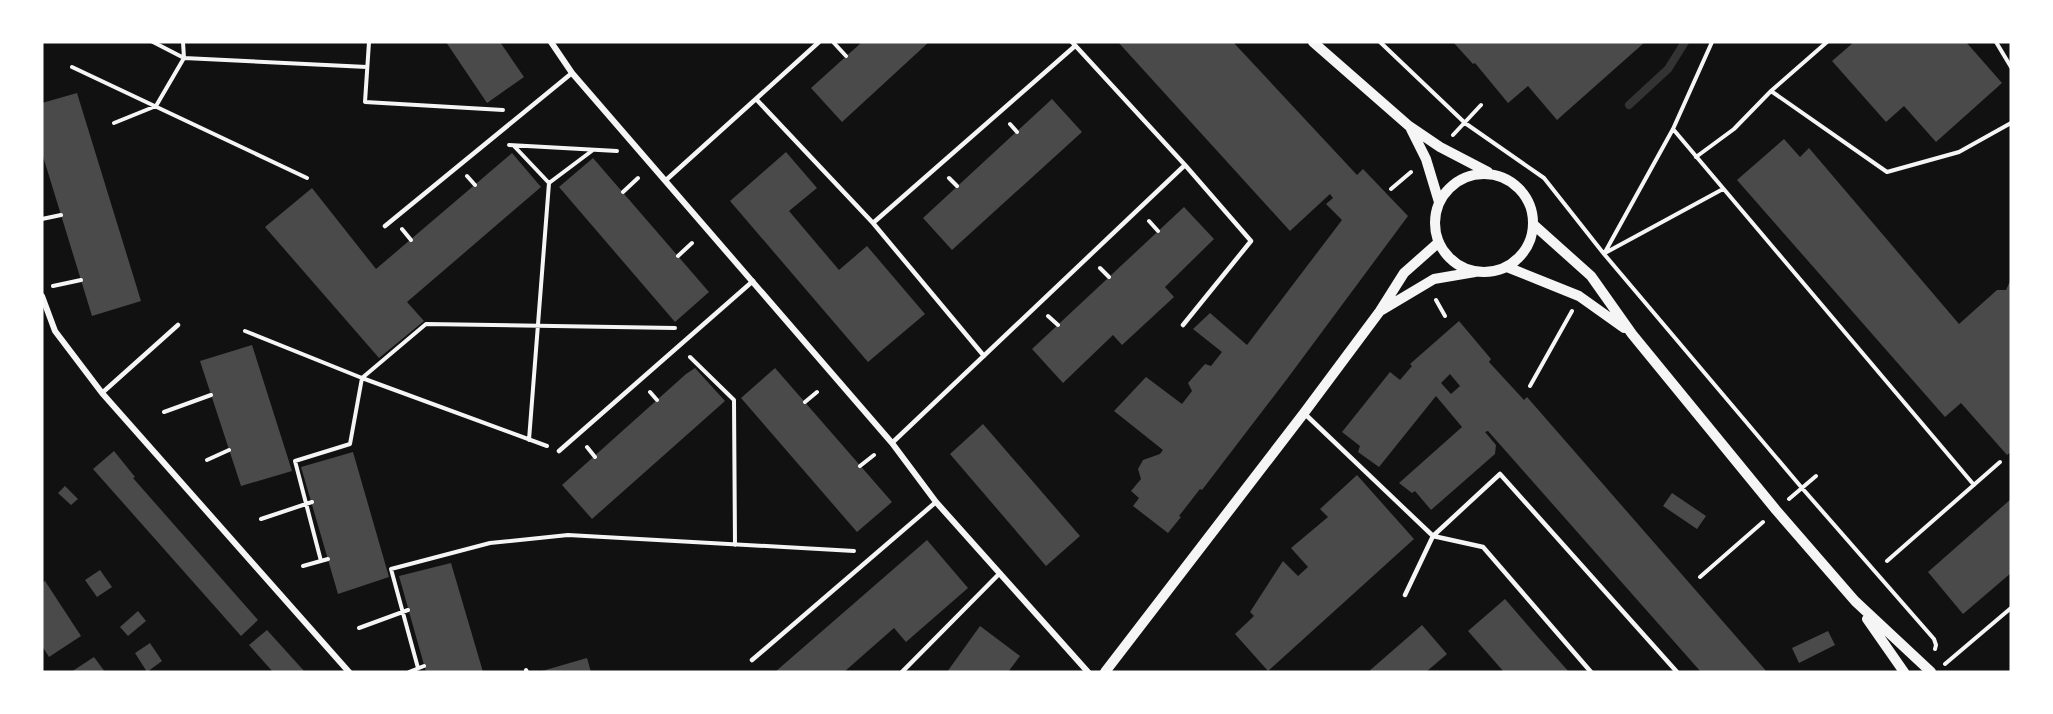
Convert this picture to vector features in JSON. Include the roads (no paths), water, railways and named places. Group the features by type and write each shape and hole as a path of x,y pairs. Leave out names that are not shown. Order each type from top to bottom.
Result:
{"street":[{"path":"551,42 572,73 892,442 936,502 1088,672"},
{"path":"1313,42 1409,126 1440,147 1491,174"},
{"path":"1409,126 1426,159 1439,202"},
{"path":"1380,311 1434,279 1475,272 1491,272 1507,267 1518,260 1532,238 1533,210 1527,197 1505,177 1475,174 1460,179 1448,189 1439,202 1435,228 1439,242 1447,255 1460,266 1475,272"},
{"path":"1534,225 1591,276 1632,334 1776,510 1855,601 1904,672"},
{"path":"1105,672 1304,413 1380,311 1404,273 1439,242"},
{"path":"1507,267 1580,296 1632,334"},
{"path":"42,296 55,331 102,393 349,672"},
{"path":"1855,601 1931,669"}],"lane":[{"path":"665,181 819,42"},
{"path":"873,223 1074,44 1251,241 1183,325"},
{"path":"385,226 572,73"},
{"path":"756,99 873,223 984,356"},
{"path":"892,442 1185,165"},
{"path":"559,451 753,281"},
{"path":"102,393 178,325"},
{"path":"1304,413 1433,536 1483,547 1591,672"},
{"path":"1405,596 1433,536 1500,474 1677,672"},
{"path":"752,660 936,502"},
{"path":"902,672 1000,573"}],"waterway":[{"path":"1629,105 1668,69 1685,42"}]}
